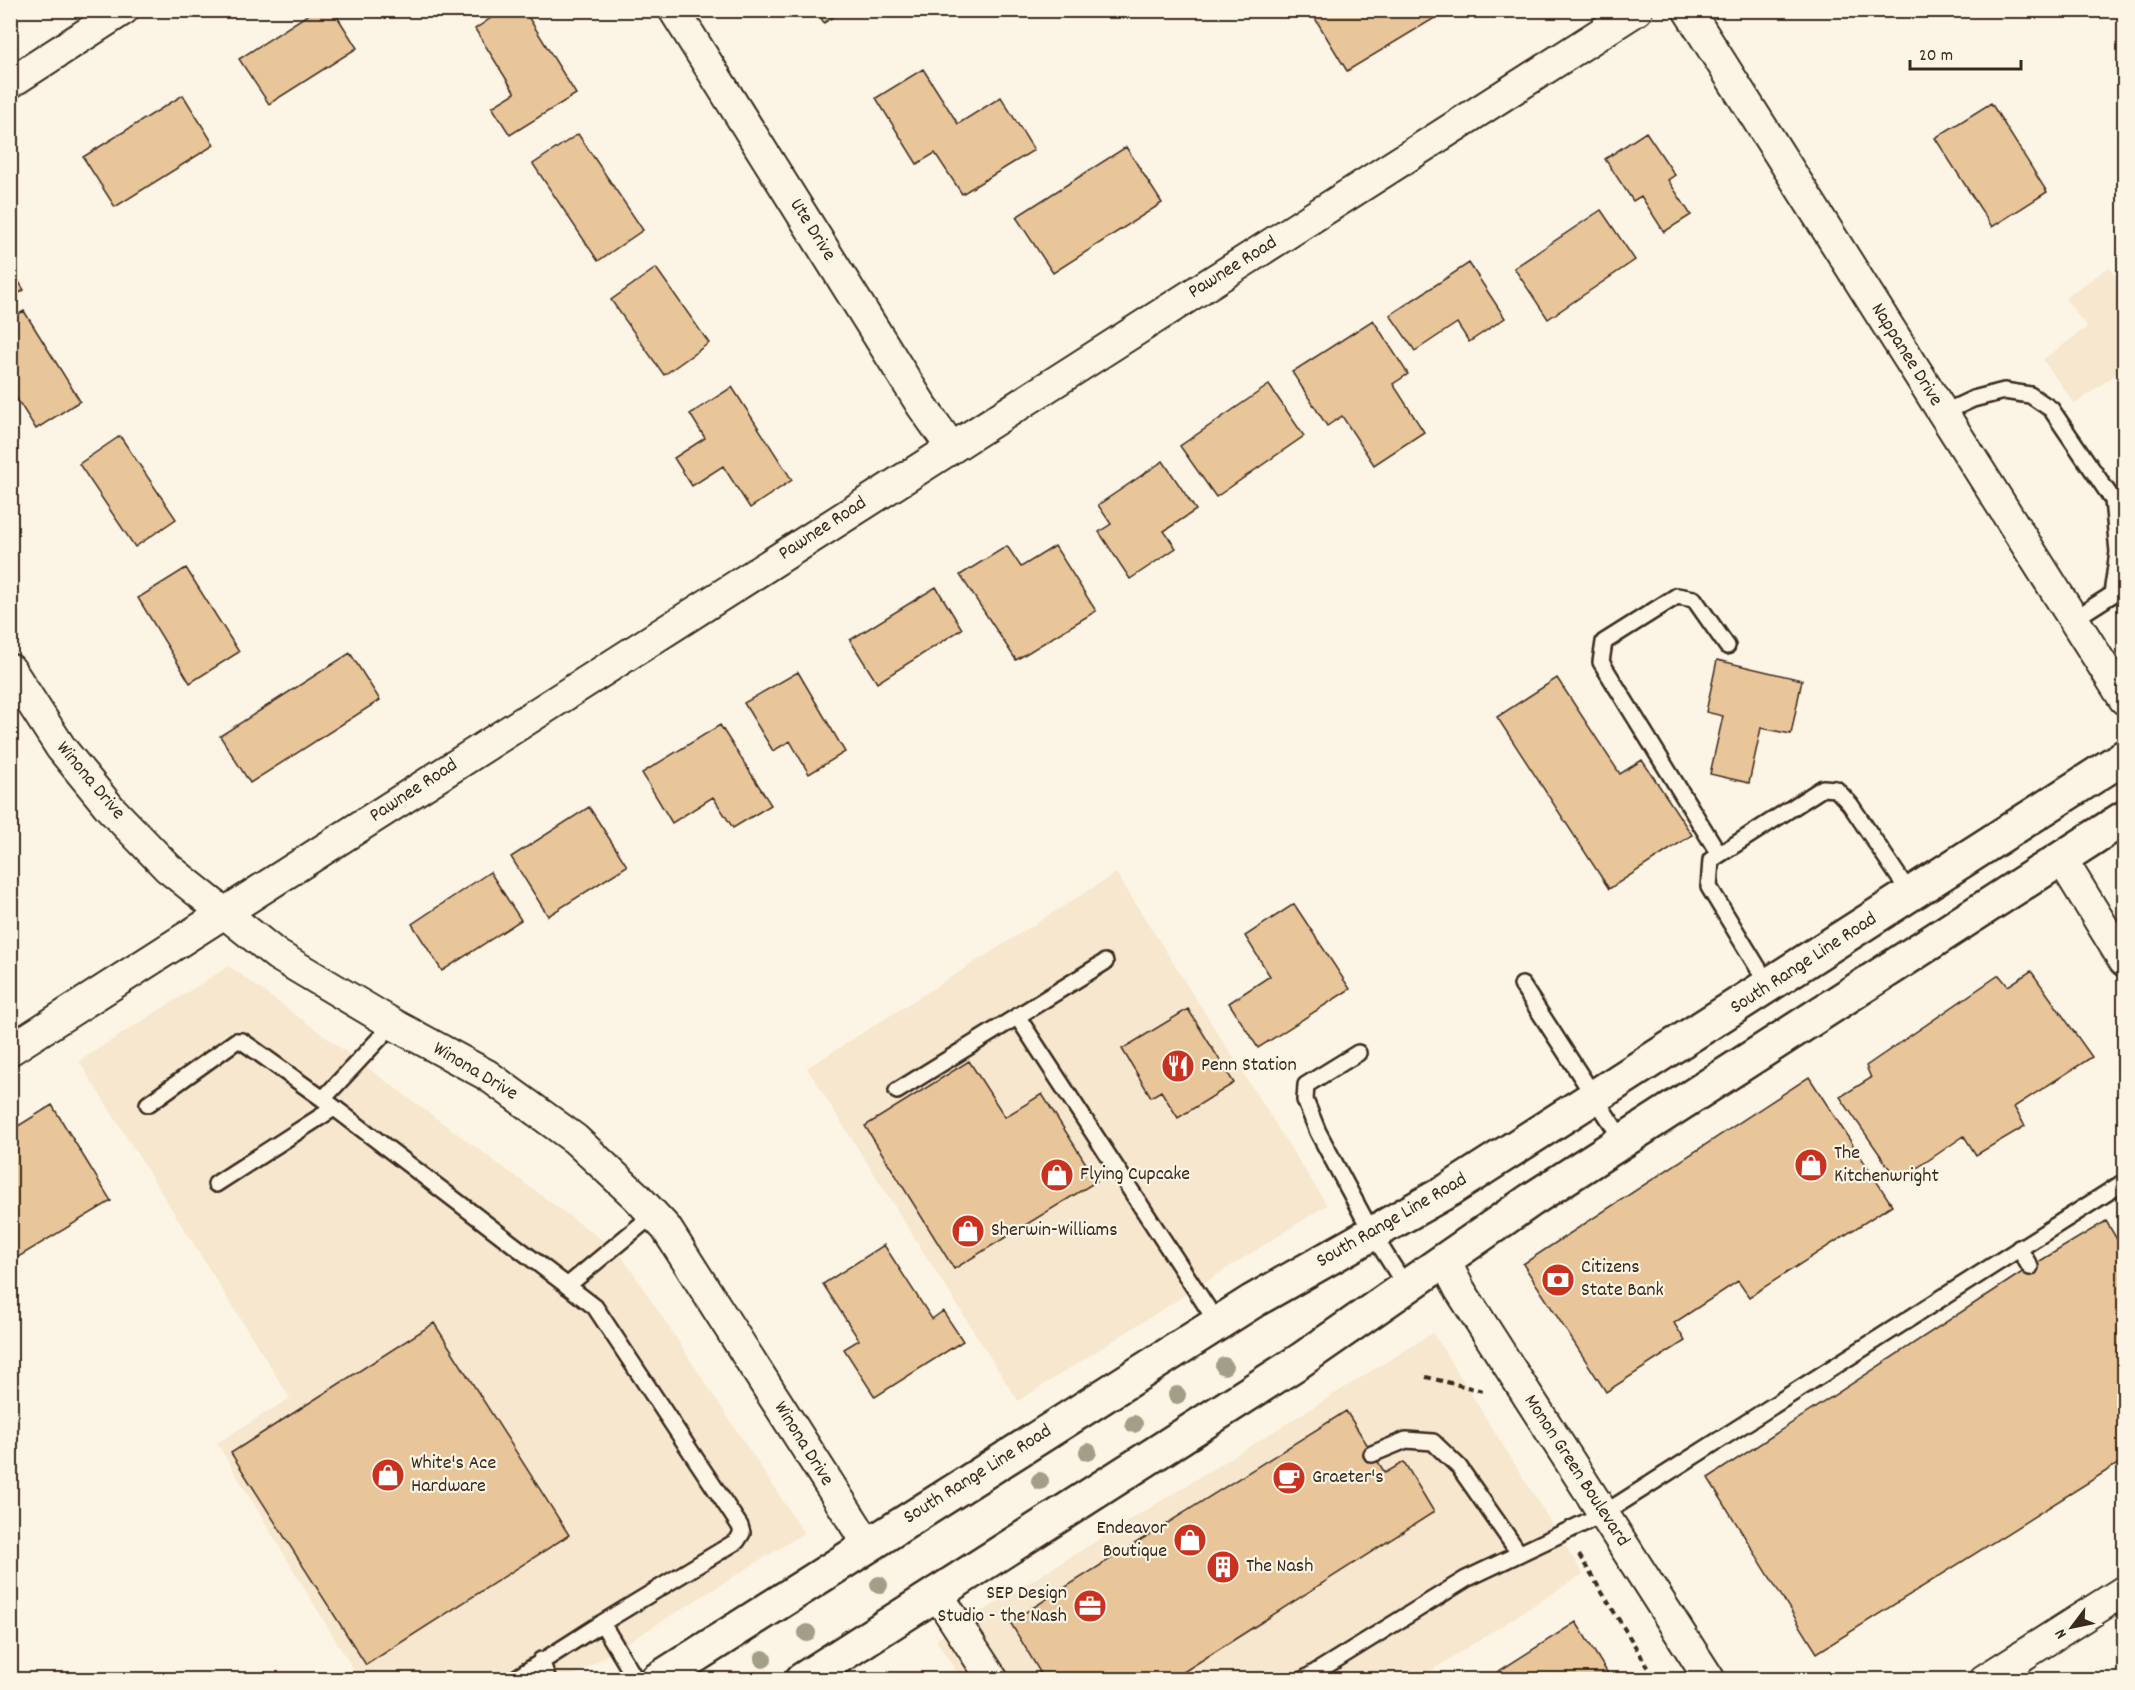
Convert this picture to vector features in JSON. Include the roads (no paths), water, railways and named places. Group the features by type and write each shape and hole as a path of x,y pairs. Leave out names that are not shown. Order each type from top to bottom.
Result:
{"main road":[{"name":"South Range Line Road","path":"657,1680 1263,1295 1449,1190 2124,757"},
{"path":"802,1680 1298,1362 1531,1200 2124,818"}],"street":[{"path":"10,83 123,10"},
{"name":"Ute Drive","path":"674,10 915,396 951,447"},
{"name":"Pawnee Road","path":"10,1050 1637,10"},
{"name":"Nappanee Drive","path":"1688,10 2124,699"},
{"name":"Winona Drive","path":"10,669 61,748 110,808 168,868 277,955 393,1024 487,1075 575,1139 654,1214 666,1228 868,1545"},
{"path":"2061,858 2124,961"},
{"name":"Monon Green Boulevard","path":"1445,1261 1460,1290 1710,1680"},
{"path":"1984,1680 2124,1591"},
{"path":"936,1592 993,1680"}],"lane":[{"path":"1942,413 1972,399 2004,392 2030,395 2051,409 2113,500 2118,552 2118,590 2074,619"},
{"path":"1719,854 1602,662 1604,642 1677,596 1694,599 1727,646"},
{"path":"1769,986 1709,887 1710,860 1719,854 1823,788 1836,789 1850,804 1911,895"},
{"path":"897,1091 1105,962"},
{"path":"1521,985 1623,1141"},
{"path":"1017,1016 1218,1324"},
{"path":"216,1184 328,1104 393,1024"},
{"path":"148,1104 236,1041 242,1041 595,1307 740,1526 742,1533 737,1541 541,1660 513,1680"},
{"path":"1358,1053 1305,1085 1305,1101 1318,1132 1372,1233 1406,1287"},
{"path":"1303,1680 1466,1579 1603,1514 2124,1182"},
{"path":"567,1286 654,1214"},
{"path":"2019,1248 2030,1267"},
{"path":"1372,1454 1406,1440 1433,1442 1459,1467 1519,1554"},
{"path":"602,1623 636,1680"},
{"path":"541,1660 548,1680"}],"place":[{"name":"Penn Station","path":"1178,1066"},
{"name":"The Kitchenwright","path":"1811,1165"},
{"name":"Flying Cupcake","path":"1057,1175"},
{"name":"Sherwin-Williams","path":"968,1231"},
{"name":"Citizens State Bank","path":"1558,1280"},
{"name":"White's Ace Hardware","path":"388,1475"},
{"name":"Graeter's","path":"1289,1478"},
{"name":"Endeavor Boutique","path":"1190,1540"},
{"name":"The Nash","path":"1223,1567"},
{"name":"SEP Design Studio - the Nash","path":"1090,1606"}]}
